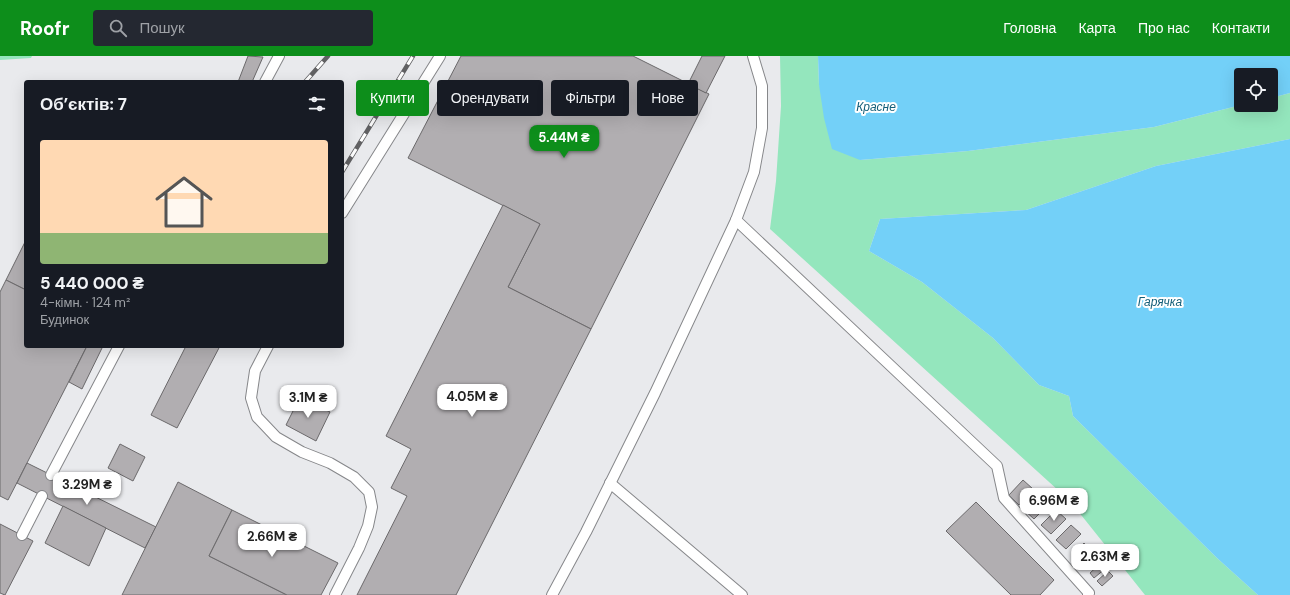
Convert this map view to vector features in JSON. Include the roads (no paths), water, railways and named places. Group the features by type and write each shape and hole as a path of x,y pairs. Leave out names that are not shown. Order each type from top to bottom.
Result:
{"lane":[{"path":"267,80 278,56"},
{"path":"344,210 440,56"},
{"path":"552,595 586,532 655,393 736,220 754,172 762,128 762,86 753,56"},
{"path":"736,220 997,466 1004,498 1089,593 1088,595"},
{"path":"51,475 118,348"},
{"path":"267,348 255,371 251,398 257,417 276,437 302,452 330,464 354,477 370,492 372,507 368,526 359,548 335,595"},
{"path":"610,483 742,595"},
{"path":"22,535 42,496"}],"water":[{"name":"Красне","path":"818,56 1290,56 1290,93 1278,96 1278,68 1234,68 1234,107 1154,127 968,151 860,160 832,149 824,118 819,85"},
{"name":"Гарячка","path":"1290,139 1290,595 1258,595 1217,558 1073,416 1069,396 1039,385 993,338 922,282 869,251 880,219 1026,210 1156,166"}],"railway":[{"path":"307,80 328,56"},
{"path":"344,169 413,56"}]}
